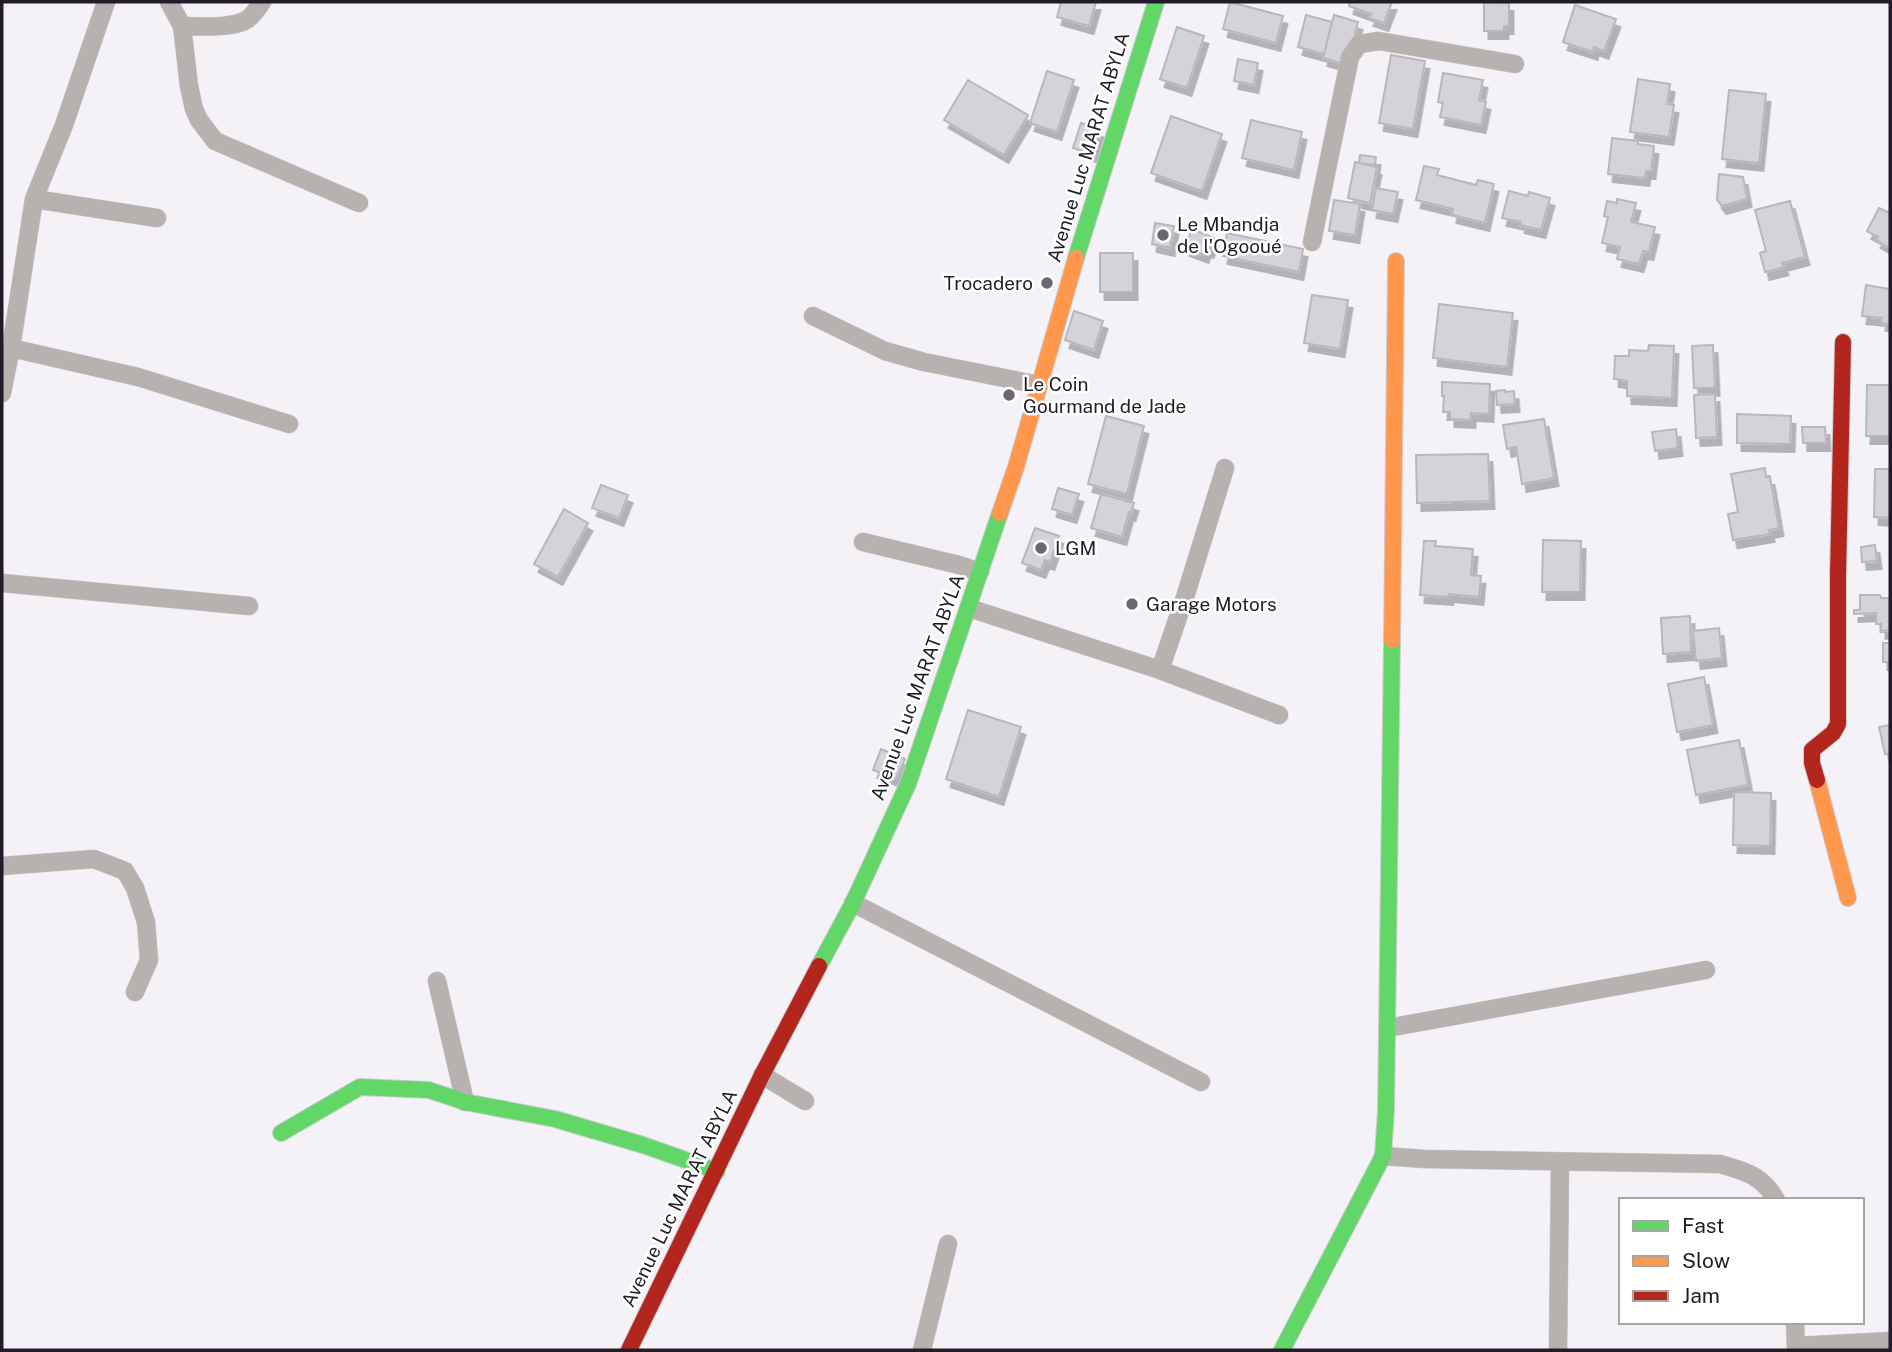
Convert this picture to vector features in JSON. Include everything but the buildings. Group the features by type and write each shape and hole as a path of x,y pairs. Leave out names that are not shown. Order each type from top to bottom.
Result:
{"street":[{"path":"2,393 34,199 64,125 106,2"},
{"path":"169,2 182,26 194,109 215,141 359,203"},
{"path":"182,26 231,24 247,20 262,2"},
{"name":"Avenue Luc MARAT ABYLA","path":"629,1350 762,1075 853,903 908,784 1016,467 1070,276 1156,2"},
{"path":"1312,242 1350,57 1359,44 1379,41 1515,64"},
{"path":"34,199 157,218"},
{"path":"1282,1350 1384,1156 1388,1028 1396,261"},
{"path":"813,316 885,351 924,362 1039,385"},
{"path":"1843,342 1838,724 1833,733 1812,750 1812,763 1848,898"},
{"path":"11,348 138,377 289,424"},
{"path":"1160,670 1225,468"},
{"path":"863,542 980,572"},
{"path":"2,583 249,606"},
{"path":"969,608 1160,670 1279,715"},
{"path":"2,866 94,859 125,871 135,888 146,922 149,960 135,992"},
{"path":"853,903 1201,1082"},
{"path":"1388,1028 1706,970"},
{"path":"436,981 465,1102"},
{"path":"762,1075 805,1101"},
{"path":"281,1133 360,1087 429,1090 465,1102 555,1119 643,1145 717,1171"},
{"path":"1384,1156 1720,1164 1747,1172 1769,1187 1775,1198"},
{"path":"1558,1350 1560,1162"},
{"path":"922,1350 948,1244"},
{"path":"1795,1324 1796,1348 1890,1341"}],"traffic: fast":[{"path":"1076,258 1156,2"},
{"path":"819,966 853,903 908,784 1000,513"},
{"path":"1282,1350 1383,1156 1386,1111 1392,640"},
{"path":"281,1133 360,1087 429,1090 465,1102 555,1119 643,1145 717,1171"}],"traffic: slow":[{"path":"1000,513 1016,467 1076,258"},
{"path":"1392,640 1396,261"},
{"path":"1817,780 1848,898"}],"traffic: jam":[{"path":"1817,780 1812,763 1812,750 1833,733 1838,724 1843,342"},
{"path":"629,1350 762,1075 819,966"}],"place":[{"name":"Le Mbandja de l'Ogooué","path":"1163,235"},
{"name":"Trocadero","path":"1047,283"},
{"name":"Le Coin Gourmand de Jade","path":"1009,395"},
{"name":"LGM","path":"1041,548"},
{"name":"Garage Motors","path":"1132,604"}]}
